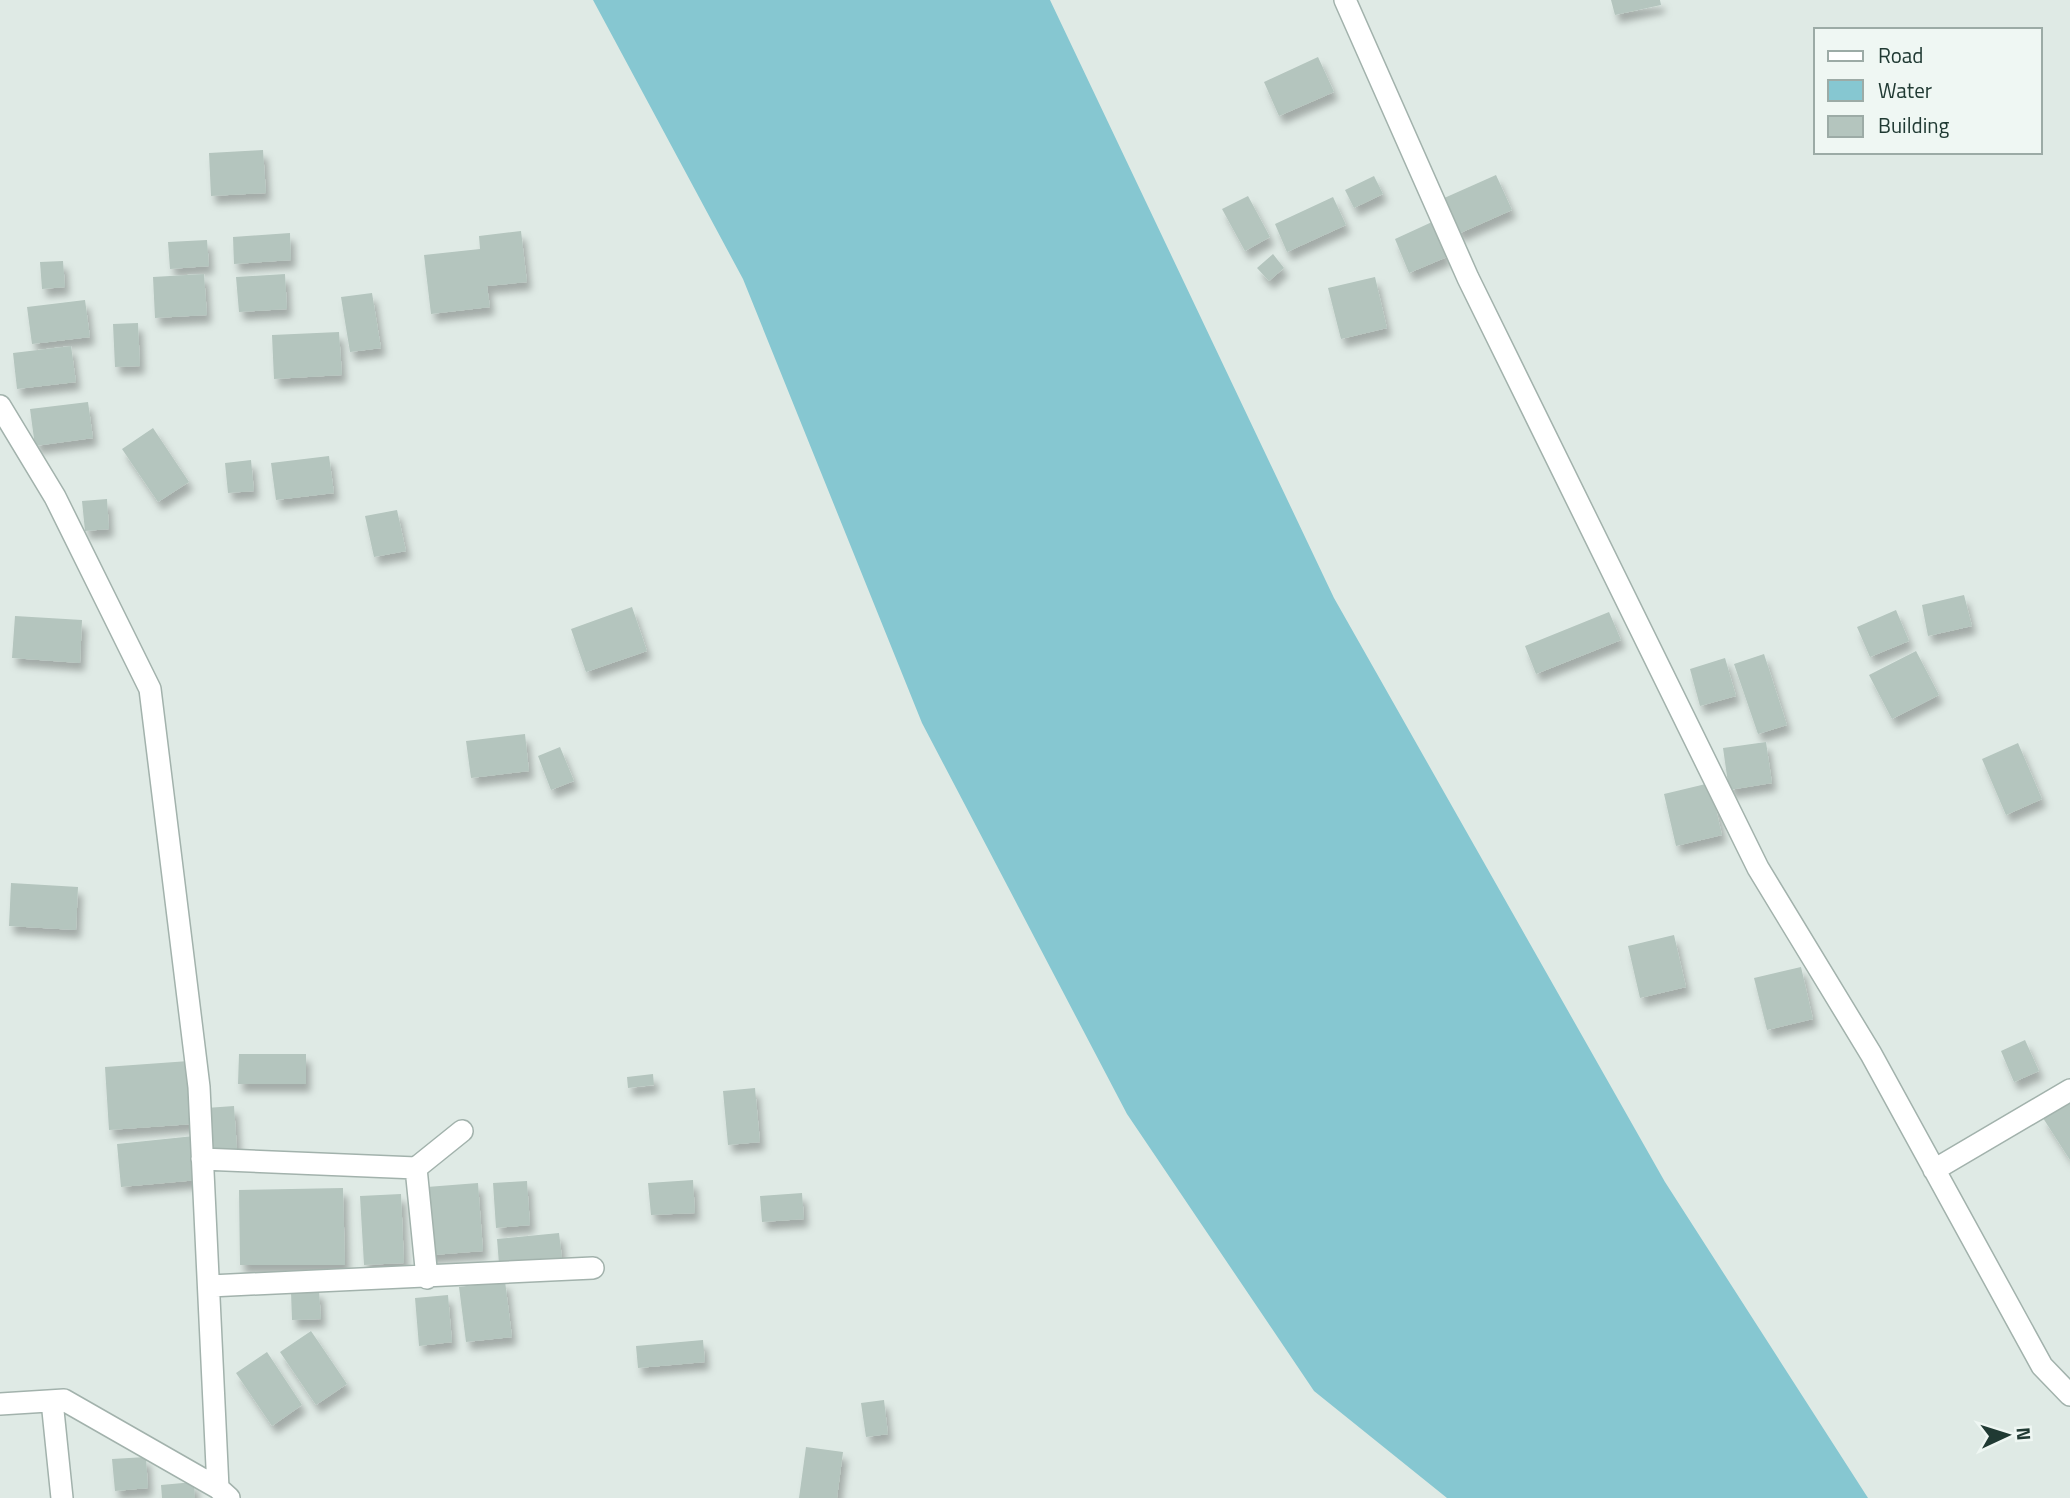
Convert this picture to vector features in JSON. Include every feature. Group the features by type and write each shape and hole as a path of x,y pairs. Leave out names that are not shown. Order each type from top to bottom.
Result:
{"street":[{"path":"1345,0 1468,278 1758,868 1871,1054 2042,1366 2070,1395"},
{"path":"0,406 55,497 150,689 199,1087 224,1493"},
{"path":"1934,1170 2070,1090"},
{"path":"202,1159 416,1168 462,1132"},
{"path":"416,1168 427,1278"},
{"path":"210,1286 427,1278 593,1268"},
{"path":"0,1404 64,1400 224,1493"},
{"path":"52,1401 62,1498"}],"water":[{"path":"593,0 1050,0 1334,598 1665,1182 1868,1498 1447,1498 1314,1391 1127,1114 922,723 743,279"}],"building":[{"path":"1611,0 1660,0 1661,5 1615,15"},
{"path":"1318,57 1334,92 1279,116 1264,82"},
{"path":"263,150 266,193 211,196 209,153"},
{"path":"1496,175 1512,210 1458,234 1442,199"},
{"path":"1374,176 1383,194 1354,208 1345,190"},
{"path":"1248,196 1270,237 1245,251 1222,209"},
{"path":"1333,197 1346,225 1287,252 1275,224"},
{"path":"1432,222 1447,257 1409,273 1395,239"},
{"path":"521,231 527,282 487,286 490,307 431,314 424,255 480,249 479,236"},
{"path":"290,233 291,260 234,264 233,237"},
{"path":"207,240 209,266 170,269 168,242"},
{"path":"1273,254 1284,268 1269,281 1257,268"},
{"path":"63,261 65,287 42,289 40,262"},
{"path":"204,274 207,315 155,318 153,277"},
{"path":"285,274 287,309 239,312 236,277"},
{"path":"1375,277 1387,328 1341,339 1328,288"},
{"path":"372,293 381,348 350,352 341,297"},
{"path":"85,300 90,337 32,344 27,307"},
{"path":"138,323 140,366 115,367 113,324"},
{"path":"339,332 342,375 274,379 272,335"},
{"path":"71,346 76,382 17,389 13,353"},
{"path":"88,402 93,438 35,446 30,409"},
{"path":"153,428 189,482 158,502 122,449"},
{"path":"329,456 334,493 276,500 271,463"},
{"path":"251,460 254,491 228,493 225,463"},
{"path":"107,499 109,529 85,531 82,501"},
{"path":"397,510 406,551 374,557 365,516"},
{"path":"1964,595 1972,626 1928,636 1922,605"},
{"path":"632,607 647,651 586,672 571,629"},
{"path":"1896,610 1909,641 1870,657 1857,627"},
{"path":"1609,612 1621,640 1536,674 1525,646"},
{"path":"15,616 82,620 80,663 12,658"},
{"path":"1916,651 1939,695 1892,719 1869,675"},
{"path":"1764,654 1787,725 1758,734 1734,664"},
{"path":"1725,658 1736,696 1700,706 1690,669"},
{"path":"525,734 529,771 471,778 466,741"},
{"path":"1766,742 1772,783 1729,790 1723,748"},
{"path":"2018,743 2042,799 2006,815 1982,759"},
{"path":"560,747 574,781 551,790 538,756"},
{"path":"1710,783 1722,835 1676,846 1664,794"},
{"path":"11,883 78,887 76,930 9,926"},
{"path":"1674,935 1686,987 1640,998 1628,946"},
{"path":"1801,967 1813,1019 1767,1030 1754,978"},
{"path":"2025,1040 2039,1071 2014,1082 2001,1051"},
{"path":"239,1054 306,1054 306,1084 238,1084"},
{"path":"189,1061 193,1124 109,1130 105,1067"},
{"path":"653,1074 654,1085 628,1088 627,1077"},
{"path":"755,1088 760,1142 728,1145 723,1091"},
{"path":"2070,1100 2070,1160 2043,1118"},
{"path":"234,1106 237,1149 208,1150 206,1108"},
{"path":"194,1136 198,1180 121,1187 117,1144"},
{"path":"693,1180 695,1213 651,1215 648,1183"},
{"path":"527,1181 530,1225 496,1228 493,1183"},
{"path":"478,1183 483,1251 420,1256 414,1188"},
{"path":"343,1188 345,1265 240,1265 239,1190"},
{"path":"802,1193 804,1219 762,1222 760,1196"},
{"path":"401,1194 404,1263 364,1265 360,1196"},
{"path":"559,1233 562,1258 499,1264 497,1239"},
{"path":"505,1281 512,1337 466,1342 459,1287"},
{"path":"319,1290 321,1319 292,1320 291,1292"},
{"path":"448,1295 452,1342 419,1346 415,1298"},
{"path":"311,1331 347,1384 316,1405 280,1352"},
{"path":"703,1340 705,1362 638,1368 636,1346"},
{"path":"267,1352 302,1405 272,1426 236,1373"},
{"path":"884,1400 888,1434 866,1437 861,1403"},
{"path":"806,1447 843,1452 837,1498 799,1498"},
{"path":"146,1457 148,1488 115,1491 112,1459"},
{"path":"194,1482 195,1498 162,1498 161,1485"}]}
